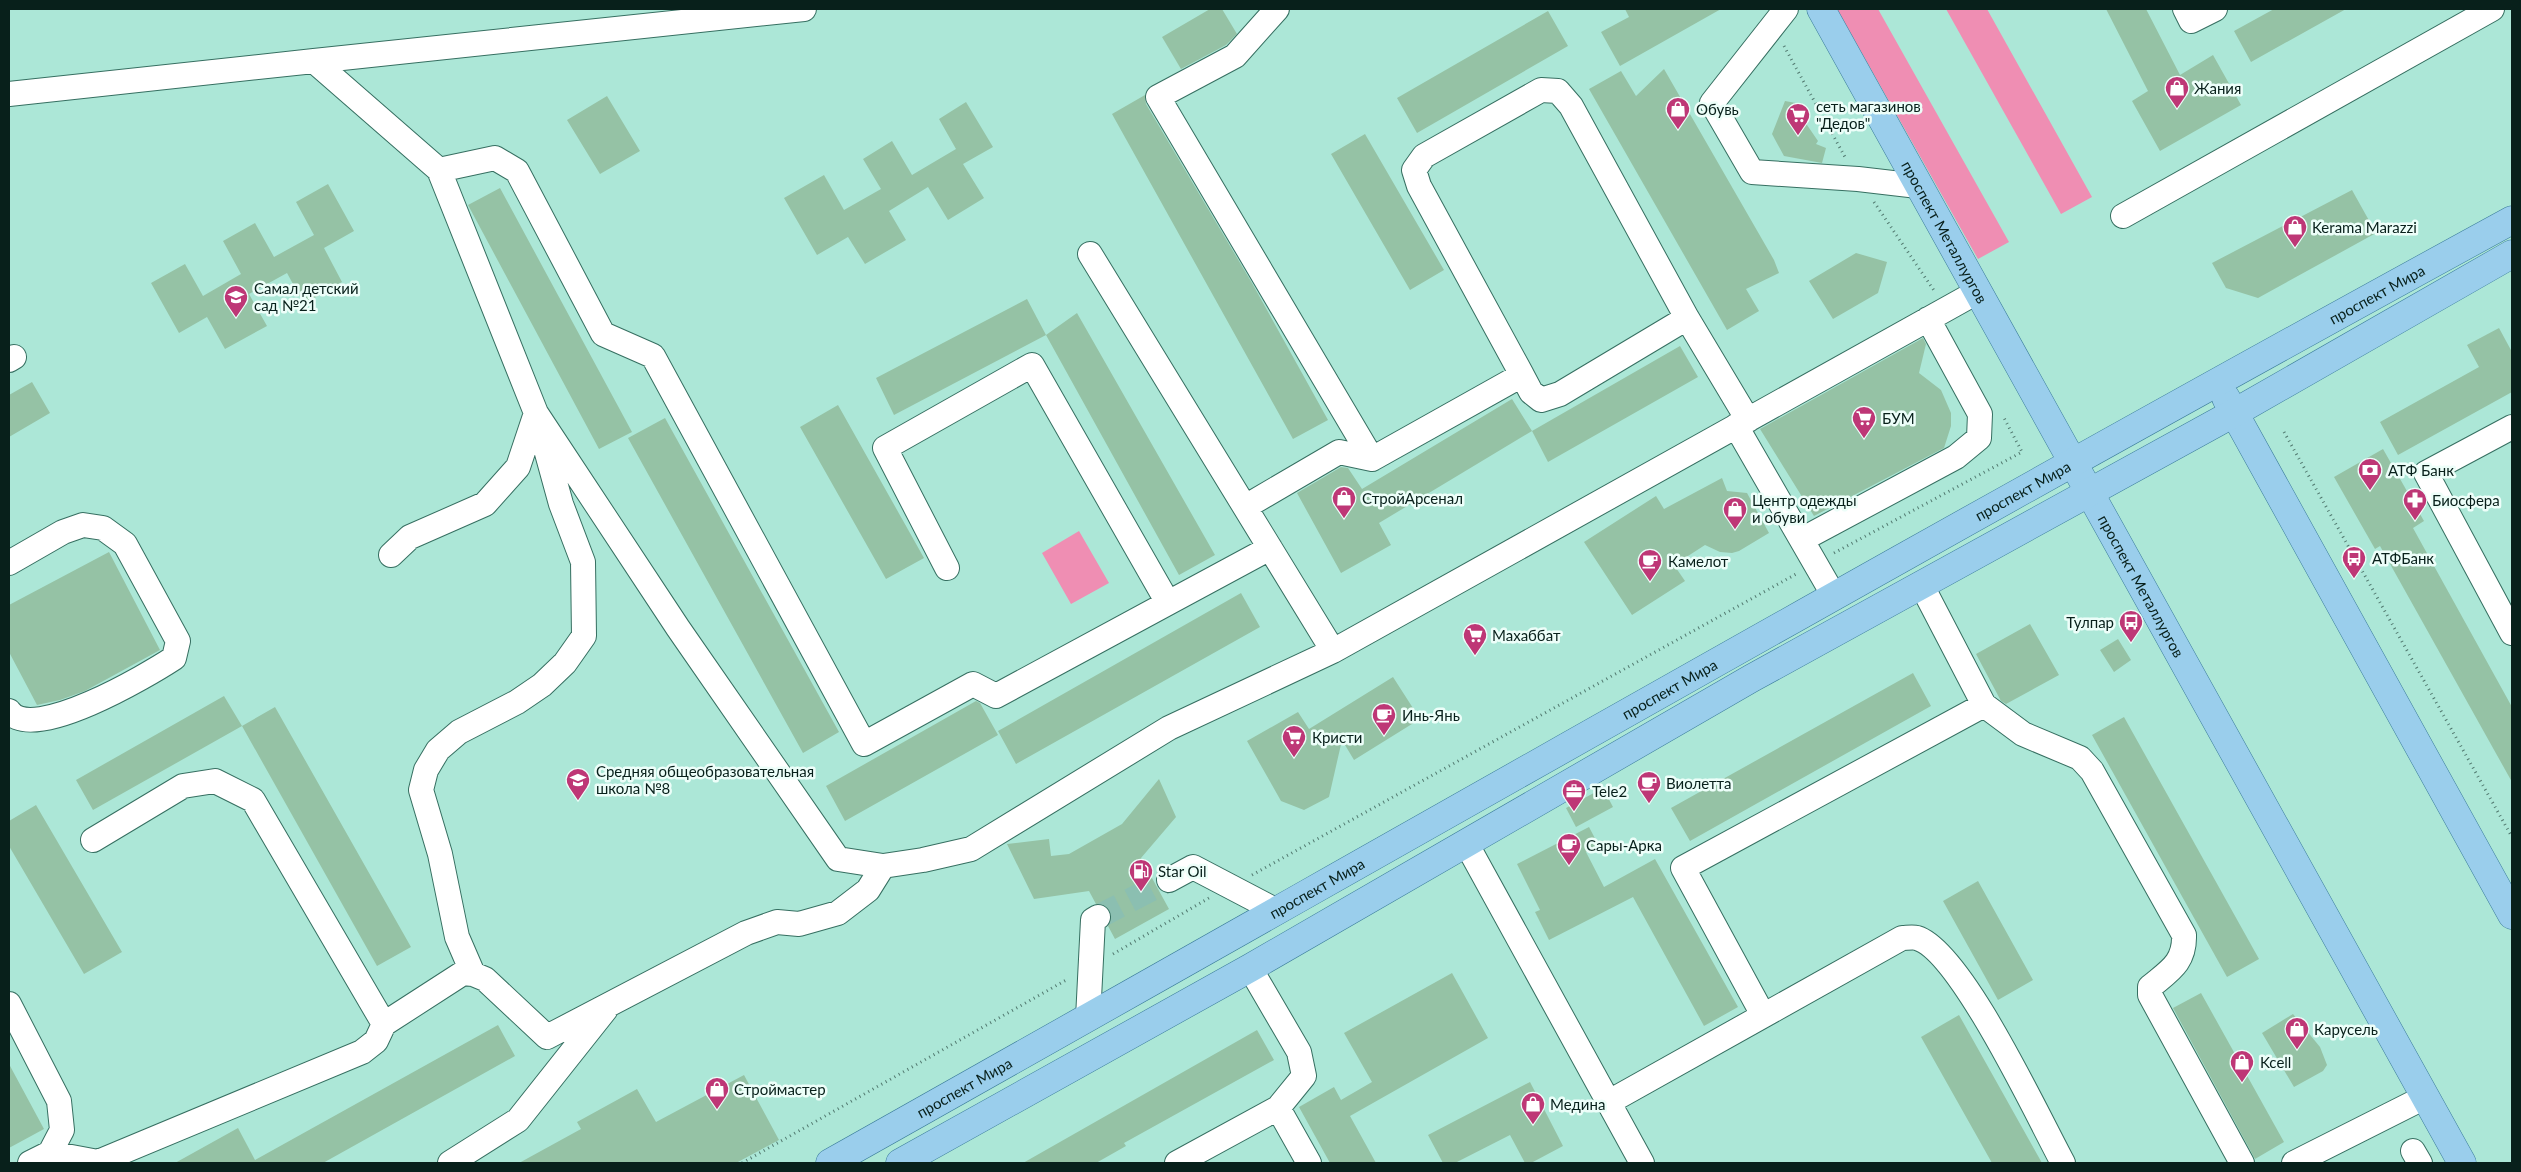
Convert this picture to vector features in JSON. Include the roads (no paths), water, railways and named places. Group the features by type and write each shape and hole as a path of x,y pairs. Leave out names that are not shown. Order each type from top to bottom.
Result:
{"main road":[{"name":"проспект Металлургов","path":"1821,9 1977,292 2075,462 2088,492 2462,1163"},
{"name":"проспект Мира","path":"830,1163 1834,596 2216,382 2512,220"},
{"name":"проспект Мира","path":"900,1163 1250,968 1752,678 2234,413 2512,254"},
{"path":"2216,382 2512,916"},
{"path":"1752,678 1822,624 1833,609 1834,596"}],"street":[{"path":"9,94 804,9"},
{"path":"1277,9 1234,56 1158,97 1372,459"},
{"path":"2185,9 2191,22 2215,9"},
{"path":"2123,216 2492,9"},
{"path":"1780,18 1712,103 1752,172 1858,179 1918,186"},
{"path":"314,61 439,170 536,412 561,504 583,562 584,636 565,663 542,685 517,702 459,732 438,750 426,770 421,790 440,854 457,937 473,974"},
{"path":"1687,318 1560,394 1541,400 1531,392 1419,186 1414,170 1424,156 1541,90 1558,91 1571,106 1687,318 1834,596"},
{"path":"439,170 495,158 517,171 602,334 653,356 864,744 974,684 996,696 1270,548"},
{"path":"1090,254 1333,651"},
{"path":"536,412 678,628 838,859 883,866 923,860 971,849 1169,728 1333,651 1977,292"},
{"path":"1803,539 1956,457 1979,438 1980,414 1937,314"},
{"path":"947,568 885,448 1032,365 1168,603"},
{"path":"1245,507 1338,452 1372,459 1522,375"},
{"path":"391,555 410,537 484,504 518,467 536,412"},
{"path":"2512,427 2426,473 2512,633"},
{"path":"9,564 63,532 83,525 103,528 125,544 178,641 174,658 150,674 71,712 28,721 11,714 9,711"},
{"path":"1922,586 1984,705 2023,734 2080,758 2092,771 2184,935 2185,950 2177,964 2150,987 2150,995 2242,1163"},
{"path":"1763,1015 1683,868 1984,705"},
{"path":"93,840 183,786 215,781 253,800 384,1024"},
{"path":"1466,843 1642,1163"},
{"path":"40,1158 98,1162 362,1052 376,1041 384,1024 463,973 473,974 485,979 546,1037 746,933 777,922 799,924 838,913 868,890 883,866"},
{"path":"1169,880 1193,867 1277,911"},
{"path":"1088,1018 1092,920 1098,917"},
{"path":"1609,1102 1902,938 1918,938 1940,953 1986,1019 2063,1163"},
{"path":"1178,1163 1278,1108 1304,1076 1299,1052 1250,968"},
{"path":"9,1004 59,1101 62,1130 40,1158"},
{"path":"450,1163 518,1120 610,1004"},
{"path":"2294,1163 2425,1097"},
{"path":"1278,1108 1309,1163"}],"tunnel":[{"path":"1098,917 1169,880"}],"place":[{"name":"Жания","path":"2177,109"},
{"name":"Обувь","path":"1678,130"},
{"name":"сеть магазинов \"Дедов\"","path":"1798,136"},
{"name":"Kerama Marazzi","path":"2295,248"},
{"name":"Самал детский сад №21","path":"236,318"},
{"name":"БУМ","path":"1864,439"},
{"name":"АТФ Банк","path":"2370,491"},
{"name":"СтройАрсенал","path":"1344,519"},
{"name":"Биосфера","path":"2415,521"},
{"name":"Центр одежды и обуви","path":"1735,530"},
{"name":"АТФБанк","path":"2354,579"},
{"name":"Камелот","path":"1650,582"},
{"name":"Тулпар","path":"2131,643"},
{"name":"Махаббат","path":"1475,656"},
{"name":"Инь-Янь","path":"1384,736"},
{"name":"Кристи","path":"1294,758"},
{"name":"Средняя общеобразовательная школа №8","path":"578,801"},
{"name":"Виолетта","path":"1649,804"},
{"name":"Tele2","path":"1574,812"},
{"name":"Сары-Арка","path":"1569,866"},
{"name":"Star Oil","path":"1141,892"},
{"name":"Карусель","path":"2297,1050"},
{"name":"Kcell","path":"2242,1083"},
{"name":"Строймастер","path":"717,1110"},
{"name":"Медина","path":"1533,1125"}]}
